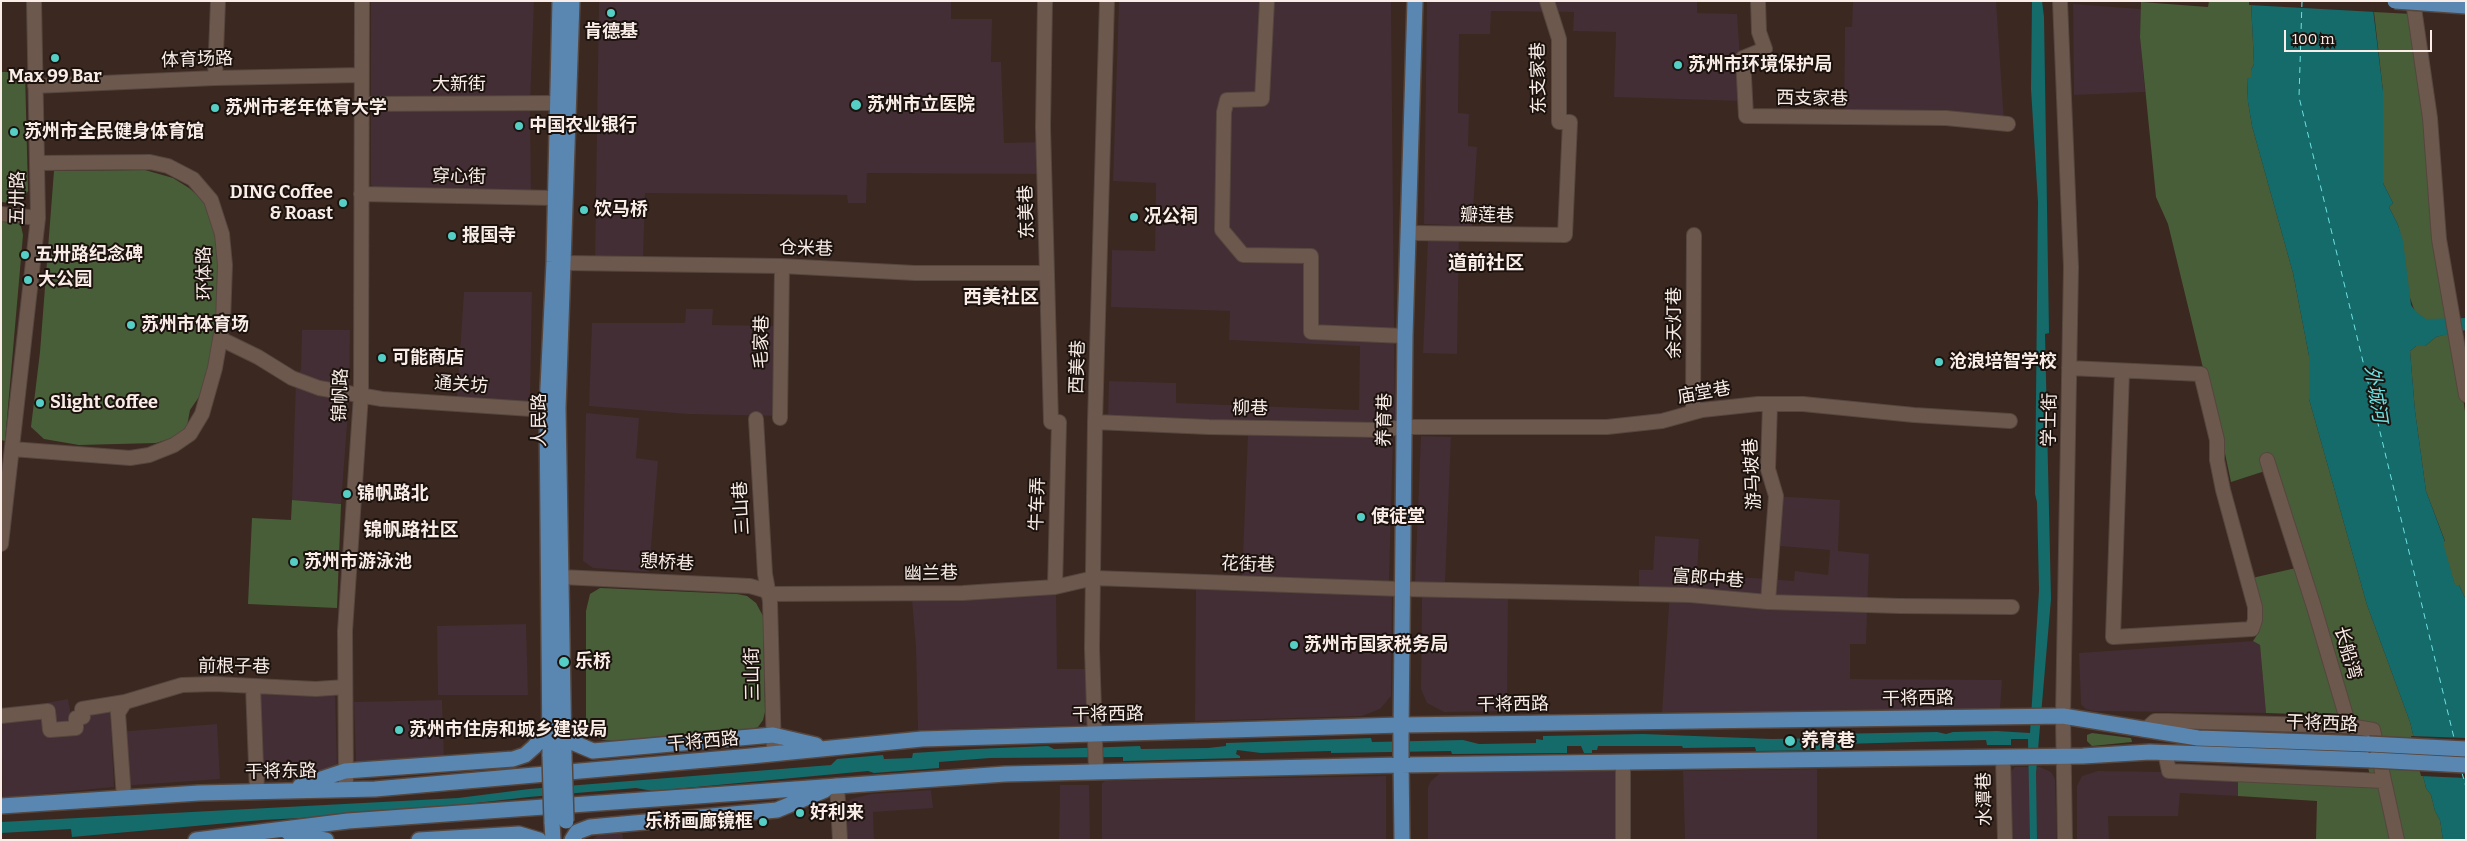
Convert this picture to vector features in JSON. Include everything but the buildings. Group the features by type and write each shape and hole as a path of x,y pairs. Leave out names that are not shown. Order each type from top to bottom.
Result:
{"main road":[{"name":"人民路","path":"560,1 552,408 559,821 566,840"},
{"name":"人民路","path":"556,722 561,577 552,408 565,263 572,1"},
{"name":"养育巷","path":"1402,840 1401,589 1405,336 1415,1"},
{"path":"2395,1 2466,6"},
{"name":"干将西路","path":"561,773 774,754 827,747 958,737 1094,739 1401,729 2025,716 2063,716 2145,730 2212,738 2466,749"},
{"path":"286,790 345,771 513,759 525,755 556,722 571,740 580,747 593,751 773,735 827,747"},
{"name":"干将西路","path":"275,835 348,821 1096,767 1401,761 1623,762 2003,757 2165,752 2466,765"},
{"name":"干将东路","path":"1,806 256,791 375,789 561,773"},
{"path":"572,840 577,832 590,827 777,810 837,785"},
{"path":"776,789 777,810"},
{"name":"人民路","path":"553,840 559,821"},
{"path":"419,840 519,834 539,840"},
{"path":"196,840 275,835 326,840"}],"street":[{"name":"五卅路","path":"1,544 38,218 34,1"},
{"path":"215,78 218,1"},
{"name":"锦帆路","path":"346,790 345,687 347,592 361,395 362,1"},
{"name":"东美巷","path":"1045,1 1043,127 1046,273 1055,422"},
{"name":"西美巷","path":"1096,767 1094,739 1095,422 1107,1"},
{"path":"1267,1 1262,99 1227,100 1224,112 1222,230 1243,255 1311,256 1311,332 1405,336"},
{"name":"东支家巷","path":"1547,1 1558,39 1559,122 1570,122 1565,235"},
{"name":"西支家巷","path":"1758,1 1759,32 1765,49 1743,58 1746,116 1946,118 2008,124"},
{"name":"学士街","path":"2060,1 2072,267 2063,716 2065,840"},
{"path":"2413,1 2430,118 2439,239 2454,316 2466,395"},
{"name":"体育场路","path":"35,86 215,78 361,75"},
{"name":"大新街","path":"361,104 558,103"},
{"name":"环体路","path":"12,449 130,458 149,455 174,445 190,434 202,414 221,339 225,272 222,234 215,208 199,185 175,169 150,162 37,163"},
{"name":"穿心街","path":"361,194 555,198"},
{"path":"1,214 38,218"},
{"name":"瓣莲巷","path":"1409,233 1565,235"},
{"name":"余天灯巷","path":"1693,412 1694,235"},
{"name":"仓米巷","path":"565,263 782,266 915,273 1046,273"},
{"name":"毛家巷","path":"780,418 782,266"},
{"name":"通关坊","path":"221,339 258,357 302,383 361,395 531,409 552,408"},
{"path":"2070,368 2200,374 2217,440 2216,460 2254,607 2255,620 2252,630 2113,637 2122,371"},
{"name":"庙堂巷","path":"1404,427 1607,427 1662,421 1693,412 1770,404 1855,408 1914,415 2010,421"},
{"name":"游马坡巷","path":"1768,602 1776,496 1768,469 1770,404"},
{"name":"三山巷","path":"756,419 765,574 769,594"},
{"name":"牛车弄","path":"1055,422 1055,587"},
{"name":"柳巷","path":"1095,422 1218,427 1380,430 1404,427"},
{"name":"长船湾","path":"2267,460 2314,607 2349,726"},
{"name":"憩桥巷","path":"561,577 750,586 764,590 769,594"},
{"name":"幽兰巷","path":"769,594 963,593 1055,587 1094,578"},
{"name":"花街巷","path":"1094,578 1401,589"},
{"name":"富郎中巷","path":"1401,589 1690,595 1768,602 2012,607"},
{"name":"三山街","path":"769,594 774,754"},
{"name":"前根子巷","path":"1,716 48,711 50,730 76,728 76,718 83,717 82,709 126,702 182,685 215,684 316,689 345,687"},
{"path":"253,686 256,791"},
{"path":"124,798 118,713 126,702"},
{"path":"2145,730 2155,721 2349,726 2373,730 2397,840"},
{"path":"2165,752 2169,771 2384,780"},
{"name":"水潭巷","path":"2003,757 2005,840"},
{"path":"1622,840 1623,762"},
{"path":"837,785 840,840"}],"shaded area":[{"path":"371,1 534,1 530,106 531,193 378,190 371,185"},
{"name":"苏州市立医院","path":"599,1 951,1 951,19 992,19 991,62 1001,62 1004,143 1039,142 1040,174 867,173 866,203 848,203 847,195 645,193 643,261 595,260"},
{"path":"1119,1 1391,1 1395,426 1252,424 1108,416 1109,381 1176,383 1176,403 1359,410 1360,346 1229,340 1230,311 1111,307 1112,250 1155,251 1156,183 1113,181"},
{"path":"1427,1 1697,1 1697,13 1737,14 1743,101 1614,97 1616,32 1573,31 1574,12 1491,11 1490,34 1459,34 1458,113 1469,114 1468,146 1477,147 1472,226 1424,224"},
{"path":"1853,1 1996,1 2004,122 1844,119 1845,27 1852,27"},
{"path":"2073,4 2141,9 2140,37 2145,92 2074,95"},
{"path":"1428,239 1459,239 1457,354 1423,353"},
{"path":"464,292 532,292 530,402 457,397"},
{"path":"686,309 713,309 712,325 782,326 781,416 688,414 589,406 592,323 685,323"},
{"path":"302,330 350,330 349,399 341,504 292,500 296,380 301,369"},
{"path":"586,413 639,418 636,458 658,461 649,572 593,568 583,561"},
{"path":"1248,434 1393,439 1389,581 1242,578"},
{"path":"1421,436 1451,437 1445,583 1415,582"},
{"path":"1771,496 1840,500 1838,551 1869,554 1866,644 1850,644 1850,679 2002,680 2000,710 1662,712 1670,590 1639,590 1639,570 1653,570 1655,536 1699,539 1697,574 1794,581 1795,571 1828,575 1830,550 1767,545"},
{"name":"苏州市国家税务局","path":"1196,588 1392,593 1391,696 1380,709 1362,716 1195,721"},
{"path":"1056,591 1057,669 1090,669 1087,722 1081,725 918,730 916,648 912,600"},
{"path":"1422,595 1508,597 1507,711 1444,712 1427,703 1421,689"},
{"path":"526,624 528,695 438,695 437,626"},
{"path":"2253,641 2260,645 2266,713 2094,711 2086,709 2081,704 2079,653"},
{"path":"335,690 337,767 328,778 255,779 251,692"},
{"path":"68,699 71,715 110,709 114,787 3,798 1,711"},
{"name":"苏州市住房和城乡建设局","path":"442,700 444,757 356,763 354,702"},
{"path":"217,724 220,779 121,786 117,732"},
{"path":"2015,767 2040,767 2051,772 2055,779 2057,840 2008,840 2008,774"},
{"path":"1817,769 1817,840 1685,840 1683,771"},
{"path":"1620,770 1618,839 1428,840 1428,787 1431,781 1440,773"},
{"path":"2098,771 2238,773 2238,796 2180,793 2178,816 2108,816 2109,840 2077,840 2077,786 2082,776"},
{"path":"1386,776 1386,840 1102,840 1102,783 1105,781"},
{"path":"1060,785 1089,785 1090,840 1059,840"},
{"path":"931,790 933,808 873,812 874,840 844,840 843,810 851,799 871,794"},
{"path":"622,830 623,840 592,840 602,832"}],"green space":[{"path":"2209,1 2251,1 2254,64 2251,70 2251,78 2247,79 2248,102 2252,126 2293,273 2309,356 2309,399 2367,605 2410,722 2426,788 2431,795 2435,811 2440,820 2443,840 2316,840 2317,801 2238,796 2238,773 2370,777 2358,716 2266,713 2260,645 2253,641 2259,632 2261,614 2252,578 2296,568 2265,471 2231,482 2216,411 2202,364 2168,224 2156,197 2140,37 2141,2 2208,7"},
{"path":"2374,12 2412,14 2452,319 2425,319 2415,312 2408,292 2402,241 2398,225 2389,207 2393,203 2383,183 2383,91"},
{"name":"苏州市全民健身体育馆","path":"1,72 25,72 28,191 23,199 12,203 1,202"},
{"name":"苏州市体育场","path":"145,170 173,178 189,188 204,201 217,224 221,303 203,391 190,410 187,426 178,436 156,443 79,445 44,439 31,427 40,352 54,171"},
{"path":"1,220 16,222 21,226 23,235 5,441 1,440"},
{"path":"2454,332 2466,419 2466,600 2459,585 2455,586 2442,543 2445,541 2426,491 2415,411 2410,351 2416,346 2425,346 2436,337"},
{"name":"苏州市游泳池","path":"292,500 341,504 337,608 248,604 252,518 291,520"},
{"path":"600,588 737,594 747,596 756,603 763,616 765,712 763,720 758,727 748,731 613,741 603,740 591,734 586,725 586,611 590,594"},
{"path":"2092,733 2131,738 2132,742 2092,746 2087,741 2087,735"}],"water":[{"path":"2032,1 2042,1 2044,17 2049,333 2045,334 2051,599 2036,773 2037,840 2030,840 2028,739 2011,739 2011,745 1987,745 1986,740 1843,744 1842,750 1756,751 1755,747 1598,746 1597,750 1592,750 1592,753 1584,753 1581,746 1567,746 1567,753 1452,754 1451,751 1331,753 1331,751 1261,753 1237,750 1236,754 1240,758 1123,761 1123,757 990,758 939,762 939,768 874,773 868,771 653,791 636,788 529,797 378,814 262,820 72,837 71,829 1,833 1,822 458,798 529,789 831,765 837,759 883,755 884,759 912,758 913,753 975,749 1048,746 1054,749 1140,746 1141,749 1208,748 1226,746 1226,743 1371,738 1372,742 1463,740 1479,744 1536,743 1536,739 1543,740 1543,736 1643,734 1772,739 1828,738 1828,734 1937,732 1946,734 1953,732 1997,731 2030,733 2039,590 2037,502 2035,494 2038,202 2031,89"},
{"name":"外城河","path":"2251,1 2372,1 2383,91 2383,183 2393,203 2389,207 2403,241 2411,305 2416,312 2426,319 2466,318 2466,330 2436,337 2425,346 2416,346 2410,351 2415,411 2426,491 2445,542 2443,543 2455,585 2459,585 2466,600 2466,840 2443,840 2440,820 2435,811 2431,795 2426,788 2410,722 2367,605 2309,399 2309,356 2293,273 2252,126 2248,102 2247,79 2251,77 2251,70 2254,64"}],"pier":[{"path":"2249,1 2375,1 2376,12 2249,5"},
{"path":"2411,736 2466,738 2466,778 2421,776"}],"ferry route":[{"path":"2302,1 2299,97 2455,742"},
{"path":"2462,773 2466,787"}],"place":[{"name":"肯德基","path":"611,13"},
{"name":"Max 99 Bar","path":"55,58"},
{"name":"苏州市环境保护局","path":"1678,65"},
{"name":"苏州市立医院","path":"856,105"},
{"name":"苏州市老年体育大学","path":"215,108"},
{"name":"中国农业银行","path":"519,126"},
{"name":"苏州市全民健身体育馆","path":"14,132"},
{"name":"DING Coffee & Roast","path":"343,203"},
{"name":"饮马桥","path":"584,210"},
{"name":"况公祠","path":"1134,217"},
{"name":"报国寺","path":"452,236"},
{"name":"五卅路纪念碑","path":"25,255"},
{"name":"大公园","path":"28,280"},
{"name":"苏州市体育场","path":"131,325"},
{"name":"可能商店","path":"382,358"},
{"name":"沧浪培智学校","path":"1939,362"},
{"name":"Slight Coffee","path":"40,403"},
{"name":"锦帆路北","path":"347,494"},
{"name":"使徒堂","path":"1361,517"},
{"name":"苏州市游泳池","path":"294,562"},
{"name":"苏州市国家税务局","path":"1294,645"},
{"name":"乐桥","path":"564,662"},
{"name":"苏州市住房和城乡建设局","path":"399,730"},
{"name":"养育巷","path":"1790,741"},
{"name":"好利来","path":"800,813"},
{"name":"乐桥画廊镜框","path":"763,822"}],"district":[{"name":"道前社区","path":"1486,264"},
{"name":"西美社区","path":"1001,298"},
{"name":"锦帆路社区","path":"411,531"}]}
